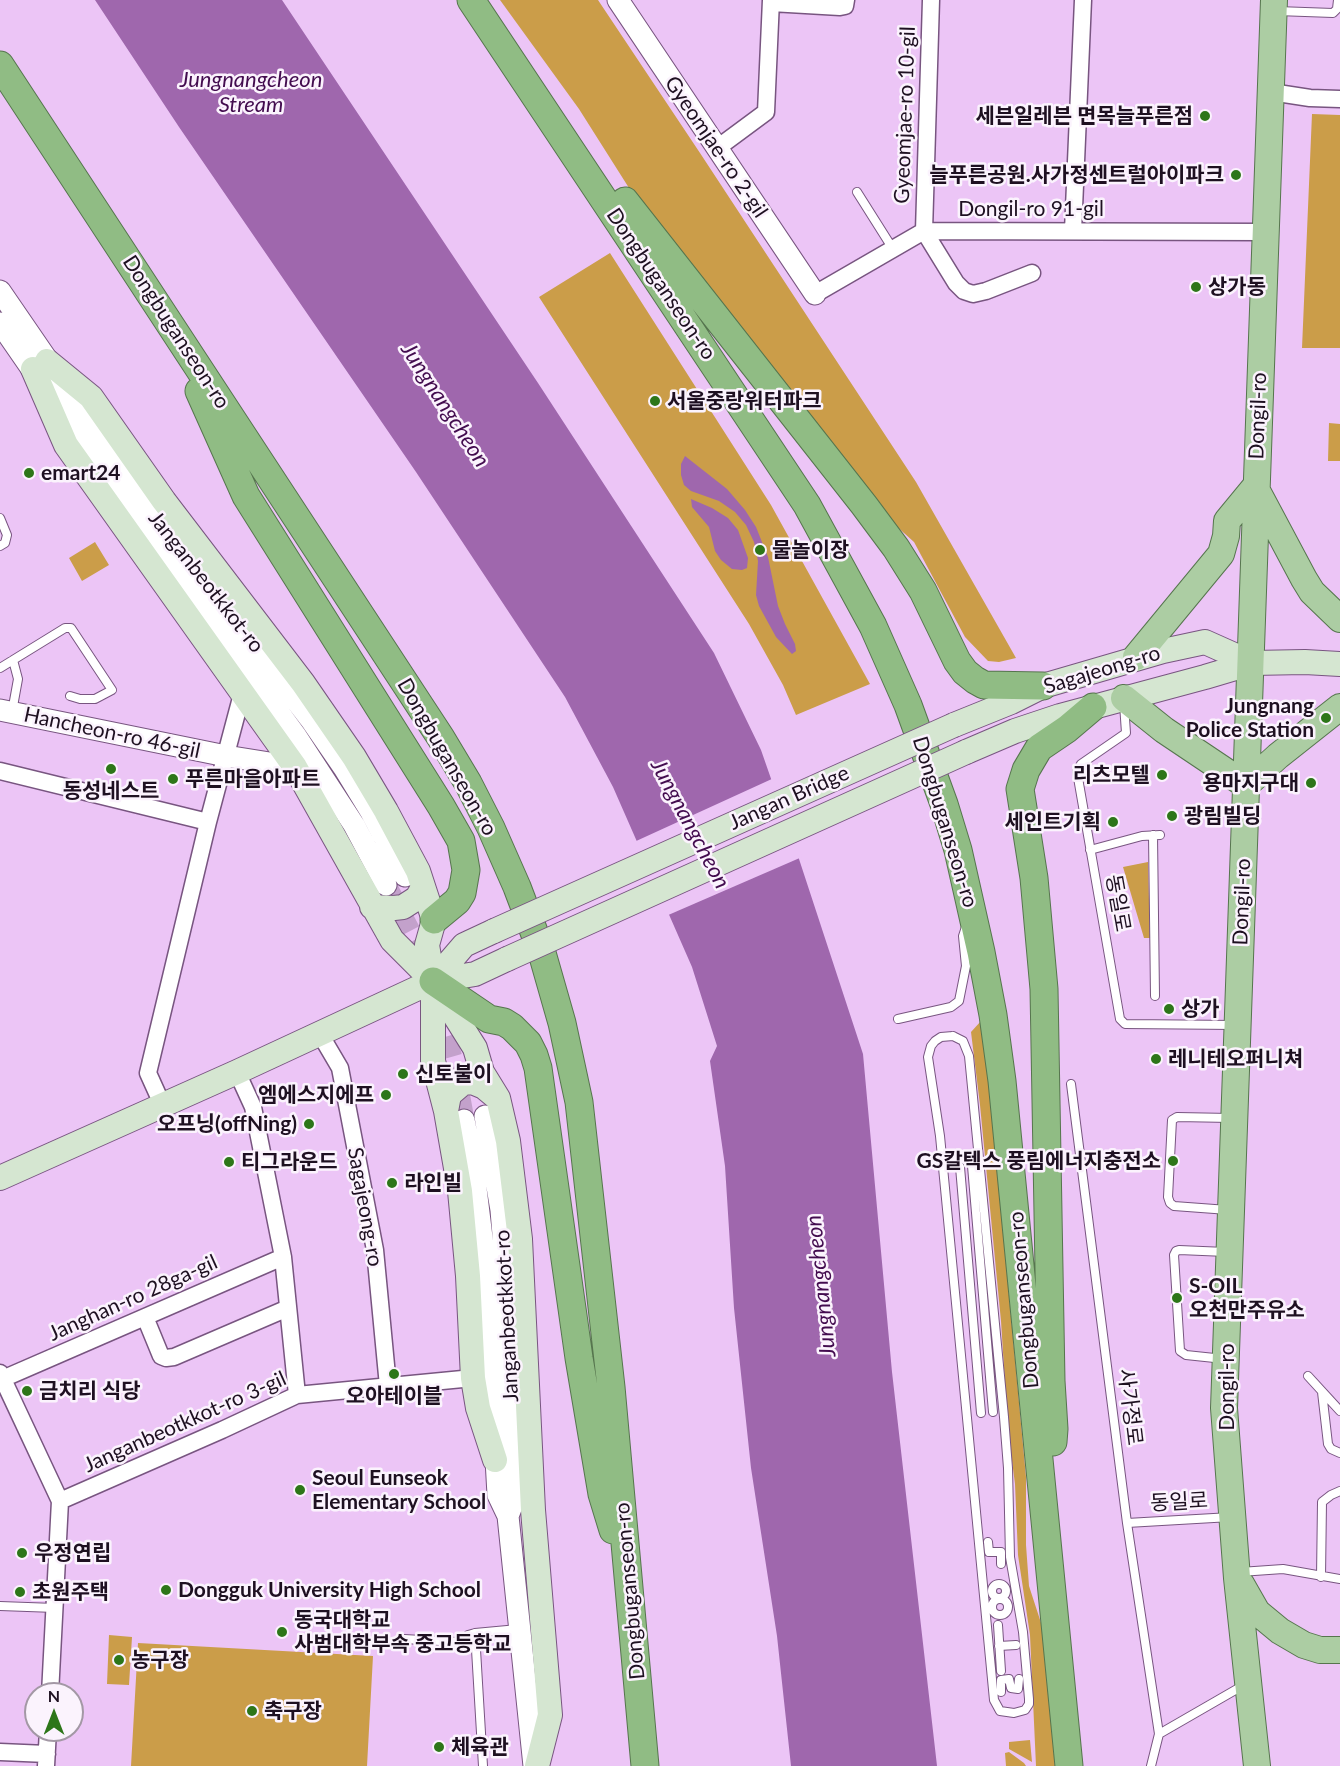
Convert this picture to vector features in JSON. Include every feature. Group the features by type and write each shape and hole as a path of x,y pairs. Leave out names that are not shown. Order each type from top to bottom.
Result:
{"highway":[{"name":"Dongbuganseon-ro","path":"471,0 774,453 842,566 873,626 908,705 944,804 973,911 993,1015 1002,1081 1069,1766"},
{"name":"Dongbuganseon-ro","path":"0,65 351,600 468,783 504,857 542,954 562,1023 579,1102 606,1331 645,1766"},
{"path":"553,123 609,182 864,505 896,548 923,591 957,661 965,672 984,686 1043,686"},
{"path":"164,314 246,496 461,841 466,870 462,893 457,901 434,920"},
{"path":"1045,1524 1054,1429 1051,1381 1044,989 1034,878 1020,789 1030,761 1039,748 1093,707"},
{"path":"433,981 489,1019 504,1022 513,1027 528,1043 534,1055 538,1068 579,1358 602,1494 630,1587"}],"main road":[{"name":"Dongil-ro","path":"1257,1766 1237,1575 1224,1408 1252,663 1255,487 1264,232 1274,5"},
{"path":"40,365 66,445 295,767 392,940 433,981 476,1048 482,1072 473,1111 463,1221 473,1378 478,1408 495,1460"},
{"path":"40,365 91,398 164,501 303,683 354,757 418,871 405,883"},
{"path":"1136,657 1221,554 1227,521 1255,487 1312,592 1340,619"},
{"name":"Sagajeong-ro","path":"954,725 1011,702 1043,686 1136,657 1205,642 1252,663"},
{"name":"Sagajeong-ro","path":"966,752 1015,731 1252,663 1340,664"},
{"path":"1124,698 1164,730 1246,785 1278,756 1340,707"},
{"name":"Jangan Bridge","path":"433,981 464,945 954,725"},
{"name":"Jangan Bridge","path":"433,981 475,974 966,752"},
{"path":"405,883 434,920 427,945 433,981 433,1061 473,1111 508,1141 520,1239 533,1510 550,1715 536,1766"},
{"path":"372,907 403,907 417,898 405,883"},
{"path":"0,1178 433,981"},
{"path":"1237,1575 1257,1612 1280,1631 1304,1645 1320,1650 1340,1650"}],"street":[{"name":"Gyeomjae-ro 2-gil","path":"618,0 815,294"},
{"path":"716,149 766,112 771,2 840,7 845,6 846,0"},
{"name":"Gyeomjae-ro 10-gil","path":"924,231 931,0"},
{"path":"1073,231 1083,0"},
{"path":"1270,92 1310,98 1340,99"},
{"path":"815,294 924,231 956,283 964,291 973,294 987,291 1032,273"},
{"name":"Dongil-ro 91-gil","path":"924,231 1264,232"},
{"name":"Janganbeotkkot-ro","path":"0,291 40,365 114,488 303,745 354,825 405,883"},
{"name":"Janganbeotkkot-ro","path":"0,323 40,365"},
{"path":"162,1104 148,1073 208,822 242,694"},
{"name":"Hancheon-ro 46-gil","path":"6,711 226,756 295,767"},
{"path":"0,771 208,822"},
{"name":"Sagajeong-ro","path":"320,1034 340,1068 375,1250 388,1386"},
{"path":"237,1072 253,1107 283,1257 297,1395"},
{"name":"Janganbeotkkot-ro","path":"473,1111 478,1197 485,1262 498,1495 508,1516 536,1766"},
{"name":"Janganbeotkkot-ro","path":"473,1111 501,1210 508,1296 517,1493 508,1516"},
{"name":"Janghan-ro 28ga-gil","path":"1,1377 283,1257"},
{"path":"145,1317 161,1356 166,1358 174,1357 288,1308"},
{"path":"1,1377 60,1501 51,1682"},
{"name":"Janganbeotkkot-ro 3-gil","path":"60,1501 297,1395 473,1378"},
{"path":"0,1752 47,1760 48,1742"}],"lane":[{"path":"1274,5 1333,13 1337,9 1338,0"},
{"path":"857,192 893,249"},
{"path":"0,518 7,535 5,543 0,546"},
{"path":"0,668 65,628 72,628 112,690 95,699 70,696"},
{"path":"6,711 18,679 13,660"},
{"name":"동일로","path":"1124,698 1126,733 1081,764 1077,772 1122,1022 1125,1024 1238,1025"},
{"path":"1090,850 1142,836 1156,835 1155,996"},
{"path":"898,1019 951,1007 959,1001 966,966 963,936 973,911"},
{"path":"972,1166 981,1212 999,1360 1008,1468 1010,1557 1023,1632 1029,1699 1025,1710 1014,1713 1000,1711 994,1700 940,1136 928,1057 931,1046 941,1037 958,1038 963,1041 969,1056 981,1212 993,1412"},
{"name":"사가정로","path":"1071,1084 1127,1523 1159,1734 1151,1766"},
{"path":"1231,1210 1176,1206 1170,1203 1168,1197 1170,1123 1177,1117 1234,1118"},
{"path":"960,1167 981,1413"},
{"path":"1226,1359 1186,1355 1180,1351 1174,1256 1179,1250 1230,1253"},
{"path":"989,1361 999,1360"},
{"path":"1308,1376 1340,1411"},
{"path":"1322,1392 1328,1444 1340,1453"},
{"path":"1321,1577 1322,1502 1340,1491"},
{"name":"동일로","path":"1127,1523 1233,1517"},
{"path":"988,1542 989,1552 1001,1552 1001,1564"},
{"path":"1237,1575 1283,1569 1340,1579"},
{"path":"996,1579 1004,1585 1006,1590 1005,1594 999,1598"},
{"path":"0,1606 55,1608"},
{"path":"998,1625 1001,1671"},
{"path":"404,1639 458,1642 475,1633 519,1629"},
{"path":"475,1633 483,1766"},
{"path":"999,1646 1016,1646"},
{"path":"1001,1692 1001,1680 1009,1680 1011,1688 1018,1689 1019,1679"},
{"path":"1159,1734 1249,1687"}],"shaded area":[{"path":"500,0 598,0 916,482 1016,658 999,662 988,661 965,637 914,542 894,524 880,503 648,218 579,109"},
{"path":"1312,114 1340,115 1340,348 1302,348"},
{"name":"서울중랑워터파크","path":"610,253 771,505 870,684 796,715 783,685 749,624 539,297"},
{"path":"1329,423 1340,424 1340,461 1328,461"},
{"path":"95,542 109,565 82,581 69,558"},
{"path":"1148,862 1150,938 1144,938 1123,867"},
{"path":"981,1021 988,1071 1026,1477 1026,1545 1029,1586 1043,1629 1055,1766 1036,1766 1030,1635 1018,1555 1015,1484 1008,1430 1001,1321 971,1032"},
{"name":"농구장","path":"109,1635 132,1637 129,1685 107,1684"},
{"name":"축구장","path":"138,1643 373,1656 367,1766 131,1766"},
{"path":"1030,1740 1032,1762 1009,1749 1009,1742"},
{"path":"1009,1752 1026,1766 1006,1766 1005,1753"}],"water":[{"name":"Jungnangcheon Stream","path":"95,0 282,0 538,383 714,653 761,750 863,1054 892,1372 937,1766 791,1766 777,1636 751,1468 734,1308 725,1166 710,1061 717,1046 692,967 613,787 565,697 416,472 179,127"},
{"name":"물놀이장","path":"685,456 727,489 756,527 768,557 778,606 795,644 796,651 792,654 776,637 759,606 756,595 758,561 754,542 746,525 735,512 719,501 691,491 684,485 681,464"},
{"name":"물놀이장","path":"691,499 728,518 738,530 748,558 747,568 732,569 721,560 715,551 709,527 692,507"}],"pier":[{"path":"774,778 802,857 666,916 634,842"}],"tunnel":[{"path":"386,885 415,941 425,969"},
{"path":"437,1007 454,1065 464,1120"}],"place":[{"name":"세븐일레븐 면목늘푸른점","path":"1205,116"},
{"name":"늘푸른공원.사가정센트럴아이파크","path":"1236,175"},
{"name":"상가동","path":"1196,287"},
{"name":"서울중랑워터파크","path":"655,401"},
{"name":"emart24","path":"29,473"},
{"name":"물놀이장","path":"760,550"},
{"name":"Jungnang Police Station","path":"1326,718"},
{"name":"동성네스트","path":"111,769"},
{"name":"리츠모텔","path":"1162,775"},
{"name":"푸른마을아파트","path":"173,779"},
{"name":"용마지구대","path":"1311,783"},
{"name":"광림빌딩","path":"1172,816"},
{"name":"세인트기획","path":"1113,822"},
{"name":"상가","path":"1169,1009"},
{"name":"레니테오퍼니쳐","path":"1156,1059"},
{"name":"신토불이","path":"403,1074"},
{"name":"엠에스지에프","path":"386,1095"},
{"name":"오프닝(offNing)","path":"309,1124"},
{"name":"GS칼텍스 풍림에너지충전소","path":"1173,1161"},
{"name":"티그라운드","path":"229,1162"},
{"name":"라인빌","path":"392,1183"},
{"name":"S-OIL 오천만주유소","path":"1177,1298"},
{"name":"오아테이블","path":"394,1374"},
{"name":"금치리 식당","path":"27,1391"},
{"name":"Seoul Eunseok Elementary School","path":"300,1490"},
{"name":"우정연립","path":"22,1553"},
{"name":"Dongguk University High School","path":"166,1590"},
{"name":"초원주택","path":"20,1592"},
{"name":"동국대학교 사범대학부속 중고등학교","path":"282,1632"},
{"name":"농구장","path":"119,1660"},
{"name":"축구장","path":"252,1711"},
{"name":"체육관","path":"439,1747"}],"water label":[{"name":"Jungnangcheon","path":"445,405"},
{"name":"Jungnangcheon","path":"690,824"},
{"name":"Jungnangcheon","path":"821,1286"}]}
